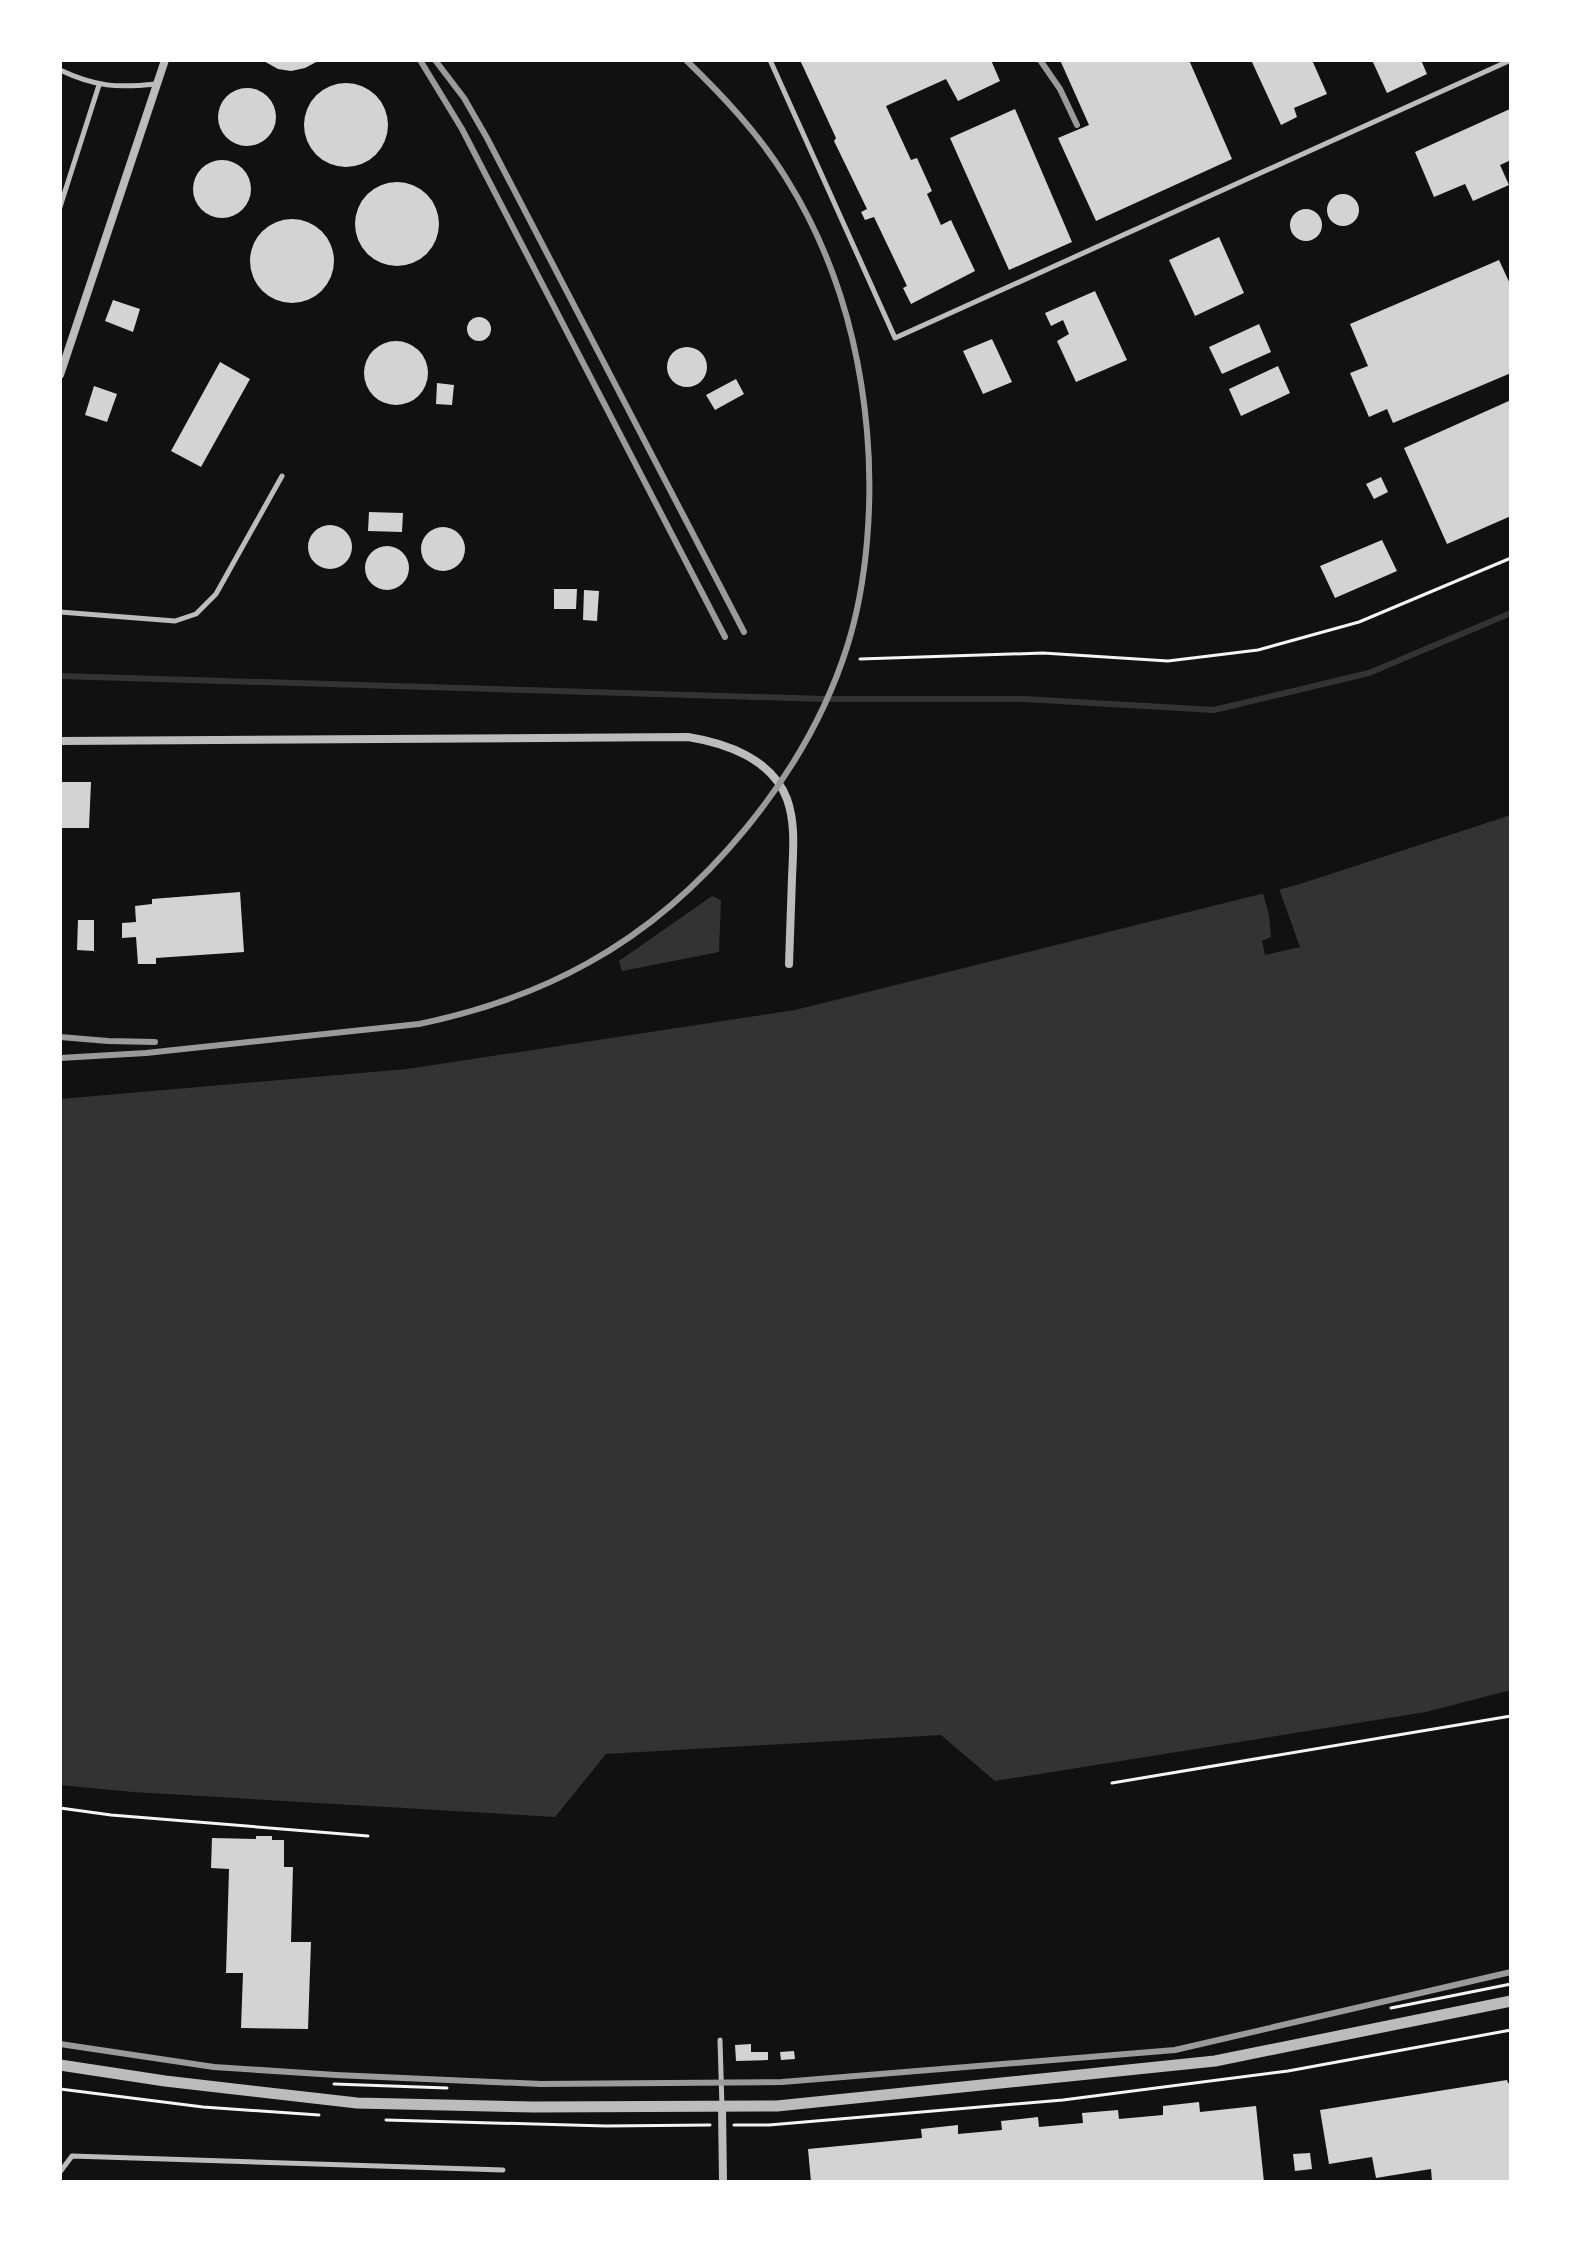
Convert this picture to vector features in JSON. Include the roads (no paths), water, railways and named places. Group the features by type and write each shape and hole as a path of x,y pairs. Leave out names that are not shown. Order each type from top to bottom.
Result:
{"street":[{"path":"60,375 165,60"},
{"path":"60,741 688,737 715,741 740,751 760,765 779,784 788,800 793,832 789,964"},
{"path":"60,2065 165,2081 357,2103 534,2107 777,2106 1215,2061 1511,2001"},
{"path":"722,2107 723,2182"}],"lane":[{"path":"770,60 895,338 1511,60"},
{"path":"60,70 87,83 118,88 157,84"},
{"path":"60,207 99,85"},
{"path":"60,612 175,621 196,614 216,594 282,476"},
{"path":"720,2040 722,2107"},
{"path":"60,2172 72,2156 503,2170"}],"waterway":[{"path":"60,676 825,699 1024,699 1214,710 1369,673 1511,613"}],"railway":[{"path":"420,60 462,129 725,637"},
{"path":"435,60 464,98 487,138 744,632"},
{"path":"60,1058 146,1053 419,1024 527,992 588,963 631,936 672,904 746,828 806,741 847,647 864,568 869,512 869,457 858,364 831,268 803,208 752,131 686,60"},
{"path":"1040,60 1060,89 1077,125"},
{"path":"60,1037 155,1042"},
{"path":"60,2044 214,2067 336,2075 541,2084 782,2082 1175,2050 1511,1972"}]}
